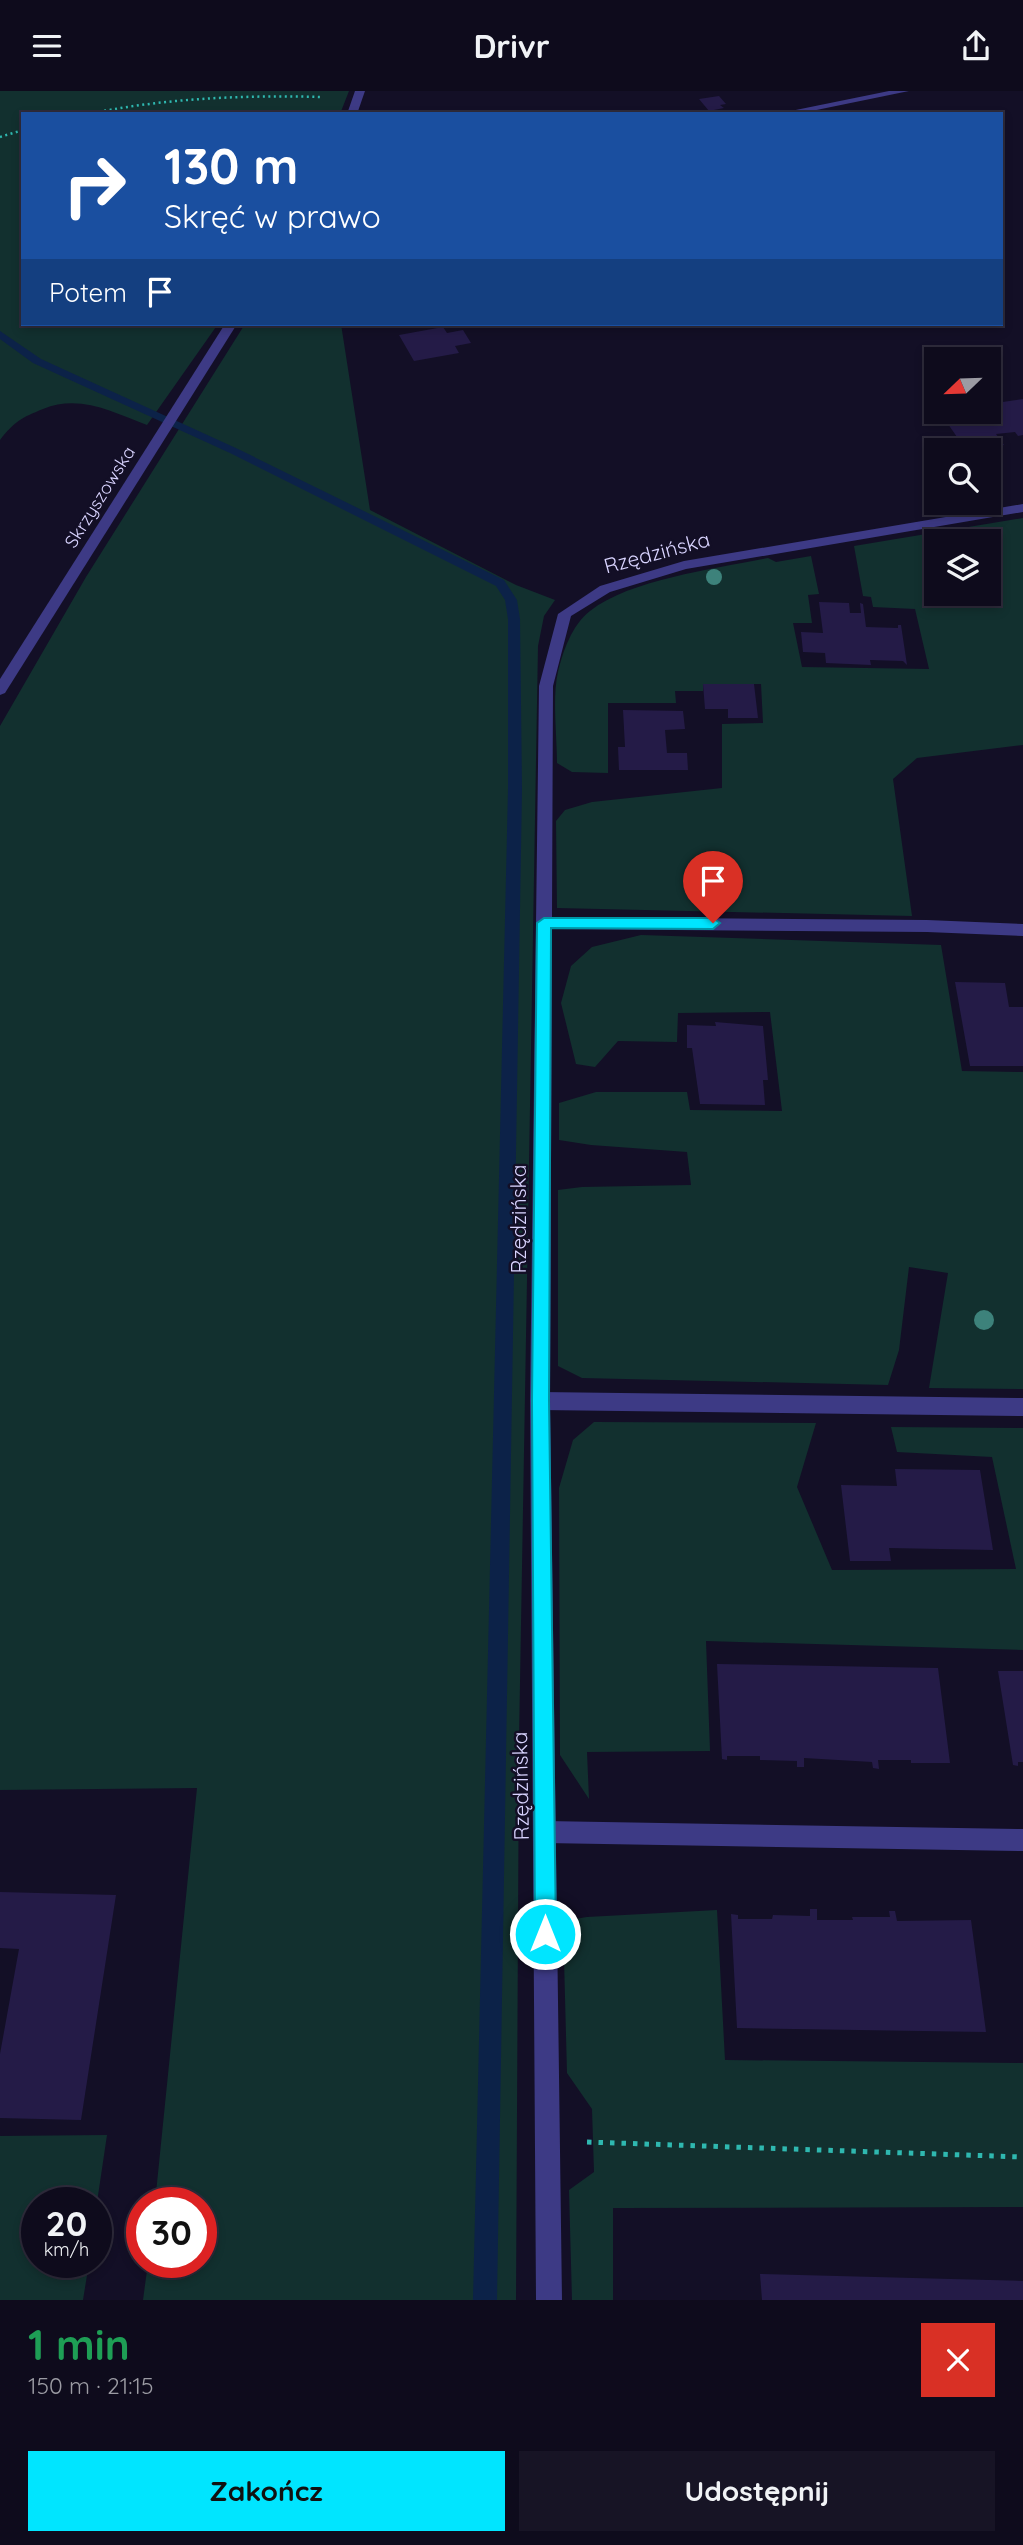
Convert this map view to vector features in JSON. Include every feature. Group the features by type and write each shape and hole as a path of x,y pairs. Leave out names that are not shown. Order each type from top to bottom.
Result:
{"street":[{"path":"792,112 904,91"},
{"name":"Skrzyszowska","path":"0,690 230,326"},
{"name":"Rzędzińska","path":"549,2300 541,1401 546,686 565,614 605,589 684,565 1023,508"},
{"path":"544,923 927,926 1023,930"},
{"path":"541,1401 1023,1407"},
{"path":"545,1832 1023,1840"}],"path":[{"path":"96,112 116,107 265,96 359,96"},
{"path":"0,137 21,131"},
{"path":"548,2140 1023,2157"}],"green space":[{"path":"0,91 349,91 341,112 21,112 21,326 217,326 147,425 108,410 70,403 43,409 24,418 14,424 0,440"},
{"path":"244,326 341,326 370,510 516,585 555,600 544,616 538,646 519,1740 516,2300 143,2300 146,2278 217,2278 217,2187 157,2187 197,1788 0,1790 0,726 86,577"},
{"path":"1023,518 1023,745 917,758 893,779 912,916 557,908 556,821 565,810 592,802 722,788 722,724 763,723 761,684 703,684 703,691 675,691 676,703 608,703 608,773 572,772 557,763 555,693 563,656 578,623 607,600 651,583 768,558 776,562 811,556 819,594 808,595 812,623 793,623 802,667 929,669 915,609 873,607 871,597 863,596 854,546 924,534 924,606 1001,606 1001,529 957,529"},
{"path":"641,935 941,945 962,1071 1023,1072 1023,1389 929,1388 948,1273 909,1267 899,1350 888,1385 582,1378 558,1366 558,1190 691,1185 687,1152 559,1140 559,1103 596,1092 687,1092 690,1110 782,1111 770,1012 678,1013 677,1042 618,1041 595,1067 576,1064 561,1003 571,966 592,947"},
{"path":"594,1422 816,1423 797,1487 832,1570 1016,1569 992,1457 897,1452 891,1427 1023,1428 1023,1650 706,1641 710,1751 587,1752 589,1799 560,1755 559,1488 573,1440"},
{"path":"717,1910 725,2060 1023,2063 1023,2207 613,2208 613,2300 572,2300 569,2190 594,2172 592,2109 567,2073 563,1921 587,1917"},
{"path":"107,2135 99,2187 21,2187 21,2278 87,2278 83,2300 0,2300 0,2136"}],"building":[{"path":"719,96 726,104 720,105 724,108 709,111 699,99"},
{"path":"443,327 447,333 463,330 471,343 455,346 459,353 414,361 399,335"},
{"path":"1023,399 1023,435 1018,436 1015,432 996,434 999,438 958,438 948,424 1001,424 1001,402"},
{"path":"819,602 849,603 850,613 861,613 860,603 863,604 866,627 898,628 898,625 901,625 907,665 903,661 870,660 871,665 826,663 825,653 803,652 801,632 823,633"},
{"path":"703,684 754,684 758,718 728,718 728,709 705,709"},
{"path":"623,710 683,711 685,729 665,730 667,753 687,753 688,770 619,770 618,747 625,747"},
{"path":"955,982 1005,983 1009,1007 1023,1007 1023,1066 970,1066"},
{"path":"715,1022 763,1026 768,1080 763,1080 765,1105 700,1104 692,1048 687,1048 687,1025 716,1026"},
{"path":"895,1469 980,1470 993,1550 889,1548 891,1561 850,1561 841,1485 897,1486"},
{"path":"717,1664 938,1668 950,1763 878,1760 879,1769 873,1768 872,1762 804,1758 804,1767 797,1767 797,1761 760,1760 760,1756 727,1756 727,1760 722,1759"},
{"path":"998,1671 1023,1671 1023,1762 1018,1762 1018,1766 1013,1765"},
{"path":"0,1892 116,1895 81,2120 0,2118 0,2054 19,1949 0,1948"},
{"path":"810,1909 817,1909 817,1920 890,1917 889,1911 895,1911 897,1921 971,1920 986,2032 737,2028 731,1914 738,1915 738,1919 772,1919 773,1915 810,1916"},
{"path":"760,2274 1023,2281 1023,2300 762,2300"}],"waterway":[{"path":"0,334 37,361 234,451 500,583 511,600 514,619 515,789 485,2300"}],"route":[{"path":"545,1934 541,1401 544,923 713,923"}]}
